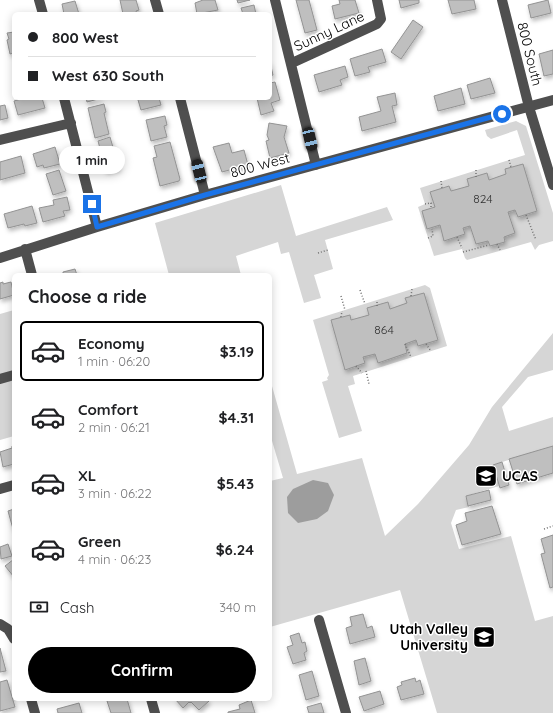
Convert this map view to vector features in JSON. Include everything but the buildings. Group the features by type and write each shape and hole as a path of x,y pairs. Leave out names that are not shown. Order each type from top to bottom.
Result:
{"street":[{"path":"39,0 42,12"},
{"path":"156,0 159,12"},
{"path":"276,0 316,165"},
{"name":"Sunny Lane","path":"292,63 377,24 381,19 377,0"},
{"name":"800 South","path":"502,0 529,107 553,185"},
{"path":"65,100 97,227"},
{"path":"181,100 205,195"},
{"name":"800 West","path":"0,258 205,195 553,100"},
{"path":"0,140 71,123"},
{"path":"25,250 31,273"},
{"path":"0,379 12,376"},
{"path":"0,489 12,486"},
{"path":"319,620 346,713"},
{"path":"0,624 8,629 12,636"},
{"path":"32,701 35,713"},
{"path":"152,701 155,713"}],"path":[{"path":"509,160 512,167"},
{"path":"476,170 476,176"},
{"path":"441,181 442,188"},
{"path":"425,204 431,203 431,208"},
{"path":"526,215 536,240"},
{"path":"428,238 433,236 432,229"},
{"path":"457,237 462,248"},
{"path":"497,244 500,250"},
{"path":"463,252 489,245"},
{"path":"318,253 328,250"},
{"path":"411,296 412,289"},
{"path":"360,290 365,304"},
{"path":"341,296 345,310"},
{"path":"377,300 377,306"},
{"path":"341,317 342,311"},
{"path":"405,344 411,357"},
{"path":"426,344 431,351"},
{"path":"356,366 362,373"},
{"path":"366,371 369,384"},
{"path":"544,529 553,526"}],"shaded area":[{"path":"516,121 526,126 553,213 553,241 539,245 535,250 531,242 467,260 462,249 434,256 418,207 425,204 420,188 525,155 517,130 491,139 487,136 485,130"},
{"path":"281,185 296,236 387,207 393,220 325,240 333,269 314,275 321,298 304,303 289,252 281,254 278,242 236,256 240,273 168,273 155,223"},
{"path":"425,285 430,288 447,346 353,376 355,384 348,386 362,431 339,438 322,382 328,380 327,378 329,375 313,320"},
{"path":"12,311 12,437 0,440 0,314"},
{"path":"553,333 553,370 528,377 502,407 509,431 553,417 553,446 493,465 499,486 466,496 469,507 456,510 451,523 459,549 511,536 535,621 553,616 553,713 437,713 400,590 272,626 272,481 283,478 272,441 272,386 297,474 362,458 385,536 418,504 469,445 492,407"},
{"path":"313,480 328,483 334,495 328,511 317,519 298,523 288,513 287,497 293,489"}],"place":[{"name":"UCAS","path":"486,476"},
{"name":"Utah Valley University","path":"484,637"}],"route":[{"path":"92,204 97,227 205,195 502,114"}]}
